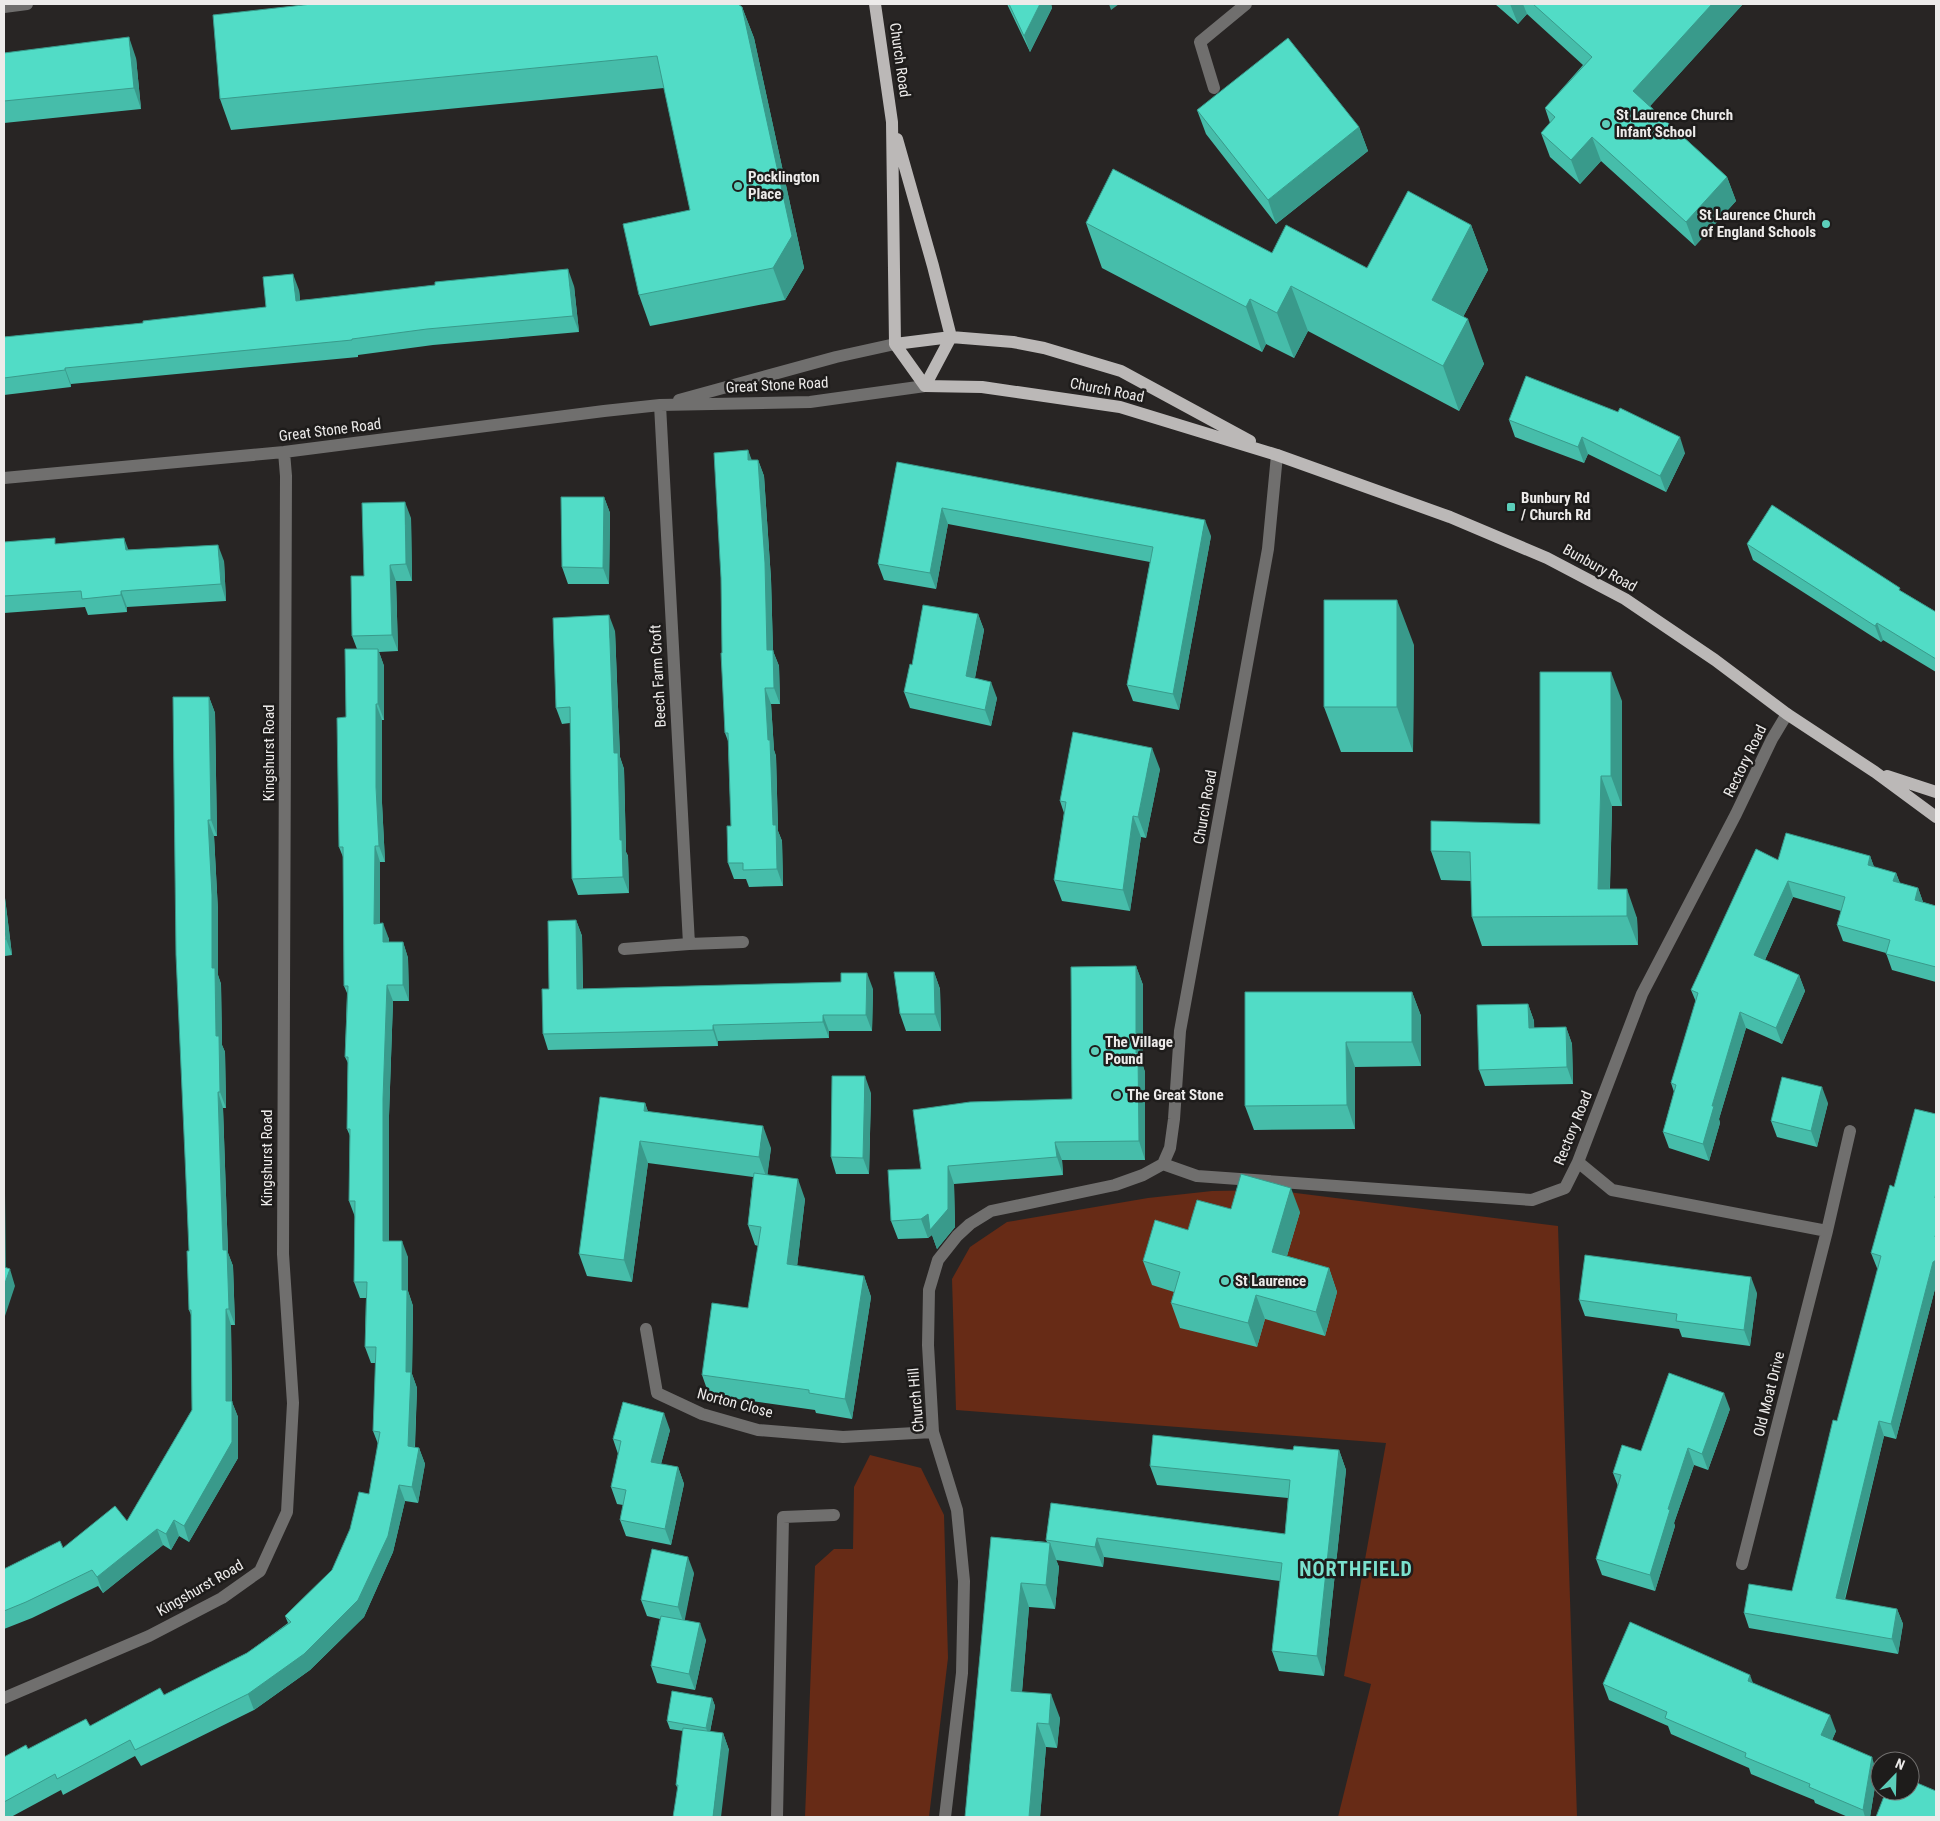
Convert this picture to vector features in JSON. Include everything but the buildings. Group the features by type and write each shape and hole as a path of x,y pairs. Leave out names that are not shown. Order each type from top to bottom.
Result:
{"main road":[{"name":"Church Road","path":"875,4 892,122 895,344 951,337 1013,342 1044,348 1121,371 1277,455"},
{"name":"Church Road","path":"892,122 951,337"},
{"path":"895,344 925,386 951,337"},
{"name":"Church Road","path":"925,386 982,387 1120,407 1277,455"},
{"name":"Bunbury Road","path":"1277,455 1450,517 1546,558 1625,599 1716,660 1787,714 1875,772 1936,817"},
{"name":"Bunbury Road","path":"1875,772 1936,792"}],"street":[{"path":"4,7 27,4"},
{"path":"1214,88 1200,42 1246,4"},
{"name":"Great Stone Road","path":"660,406 836,357 895,344"},
{"name":"Great Stone Road","path":"4,478 284,452 604,411 660,406 810,402 925,386"},
{"name":"Beech Farm Croft","path":"660,406 689,944"},
{"name":"Kingshurst Road","path":"4,1698 149,1636 222,1598 260,1571 287,1512 293,1403 283,1254 286,543 284,452"},
{"name":"Church Road","path":"1163,1164 1170,1148 1174,1118 1180,1030 1268,549 1277,455"},
{"name":"Rectory Road","path":"1163,1164 1197,1176 1532,1200 1565,1188 1578,1162 1642,994 1736,814 1772,739 1787,714"},
{"path":"624,949 743,942"},
{"name":"Old Moat Drive","path":"1742,1564 1827,1231 1850,1131"},
{"path":"1578,1162 1612,1190 1827,1231"},
{"name":"Church Hill","path":"945,1817 962,1673 964,1581 957,1510 933,1432 928,1344 929,1290 938,1260 957,1236 970,1224 991,1211 1115,1184 1143,1175 1163,1164"},
{"name":"Norton Close","path":"646,1328 656,1394 702,1414 758,1430 843,1437 933,1432"},
{"path":"777,1817 783,1517 834,1515"}],"shaded area":[{"path":"1272,1190 1558,1226 1577,1817 1338,1817 1371,1684 1344,1676 1386,1443 956,1410 952,1279 970,1247 1007,1222 1148,1198 1212,1191"},
{"path":"870,1455 921,1468 944,1515 948,1658 929,1817 805,1817 815,1566 834,1549 853,1549 854,1487"}],"place":[{"name":"St Laurence Church Infant School","path":"1606,124"},
{"name":"Pocklington Place","path":"738,186"},
{"name":"St Laurence Church of England Schools","path":"1826,224"},
{"name":"Bunbury Rd / Church Rd","path":"1511,507"},
{"name":"The Village Pound","path":"1095,1051"},
{"name":"The Great Stone","path":"1117,1095"},
{"name":"St Laurence","path":"1225,1281"}],"district":[{"name":"NORTHFIELD","path":"1356,1569"}]}
